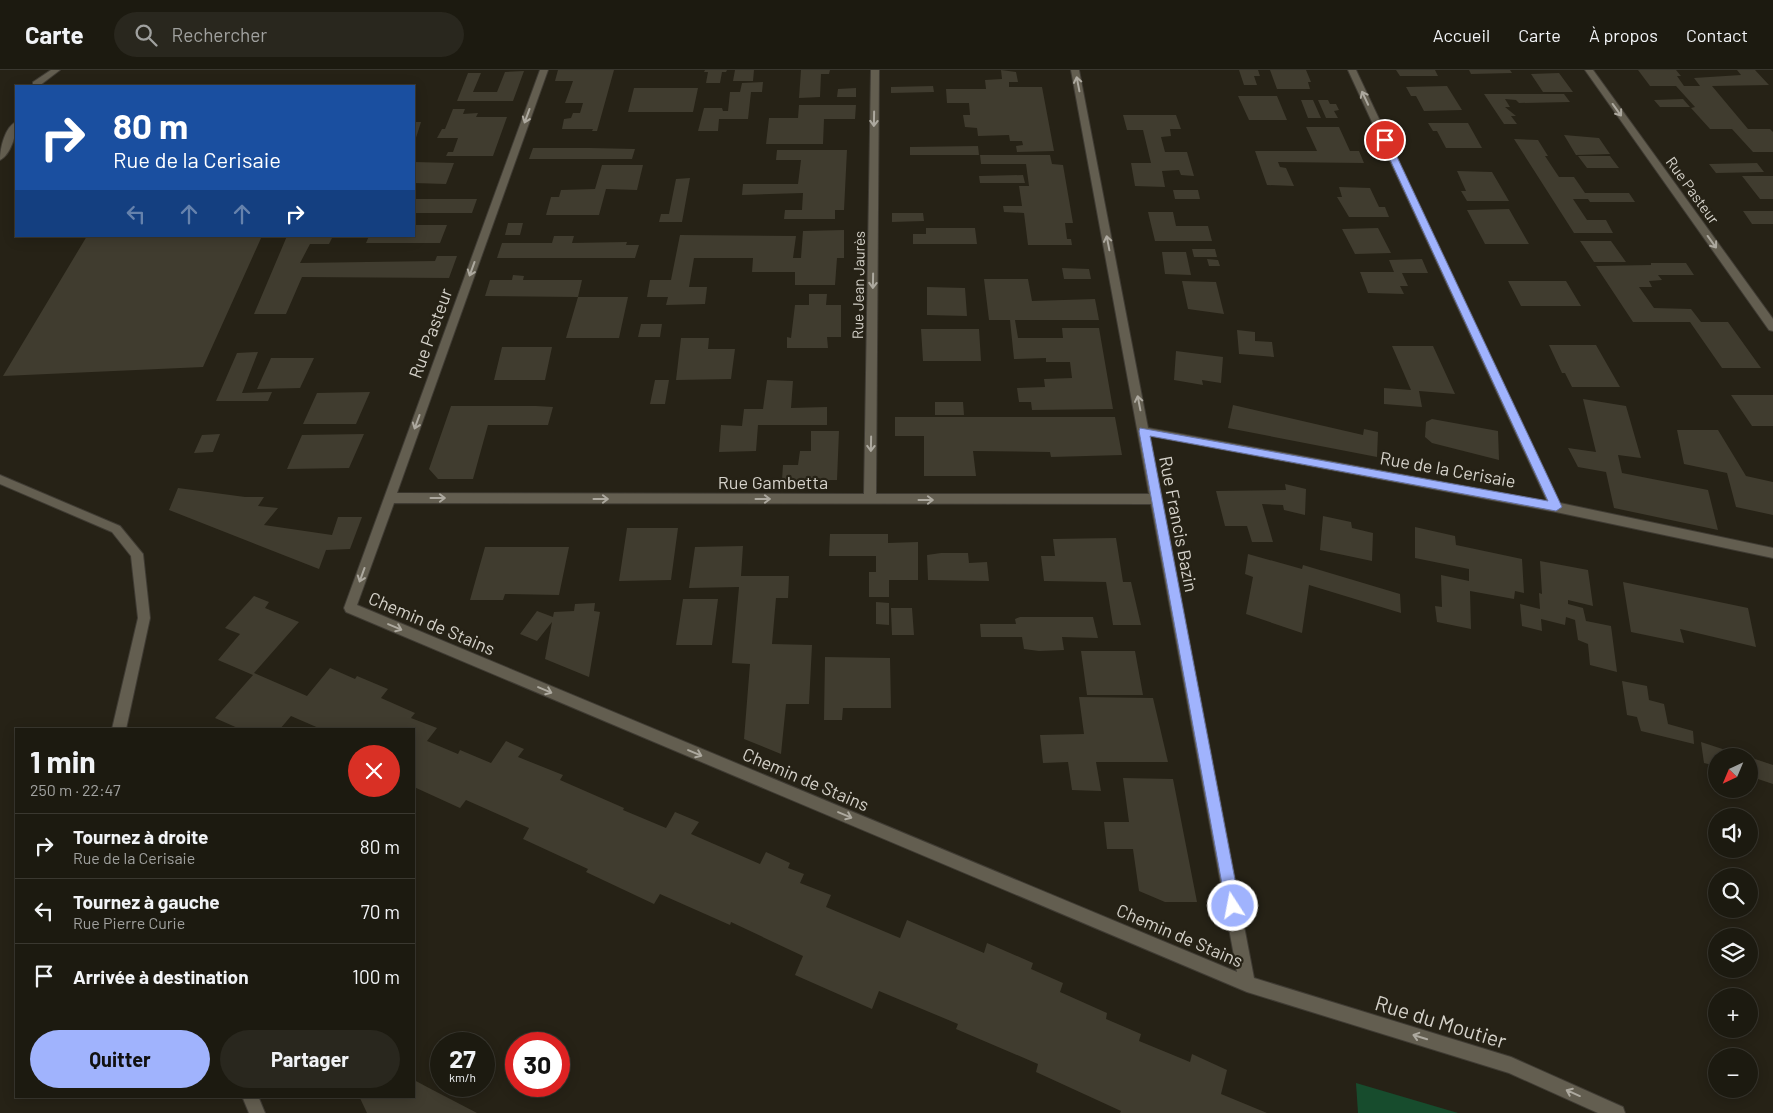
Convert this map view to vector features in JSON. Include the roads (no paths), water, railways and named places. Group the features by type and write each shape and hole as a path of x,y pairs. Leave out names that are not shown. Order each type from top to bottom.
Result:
{"street":[{"path":"36,85 56,70"},
{"name":"Rue Pasteur","path":"350,608 544,70"},
{"name":"Rue Jean Jaurès","path":"870,500 875,70"},
{"name":"Rue Francis Bazin","path":"1075,70 1248,984"},
{"path":"1352,70 1556,507"},
{"name":"Rue Pasteur","path":"1589,70 1773,327"},
{"path":"36,85 37,74"},
{"path":"0,156 15,127"},
{"name":"Rue de la Cerisaie","path":"1144,431 1556,507 1773,553"},
{"path":"0,479 116,529 137,554 144,618 119,728"},
{"name":"Rue Gambetta","path":"390,498 1157,499"},
{"name":"Chemin de Stains","path":"350,608 1248,984"},
{"name":"Rue du Moutier","path":"1248,984 1511,1065 1617,1113"},
{"path":"251,1098 258,1113"}]}
